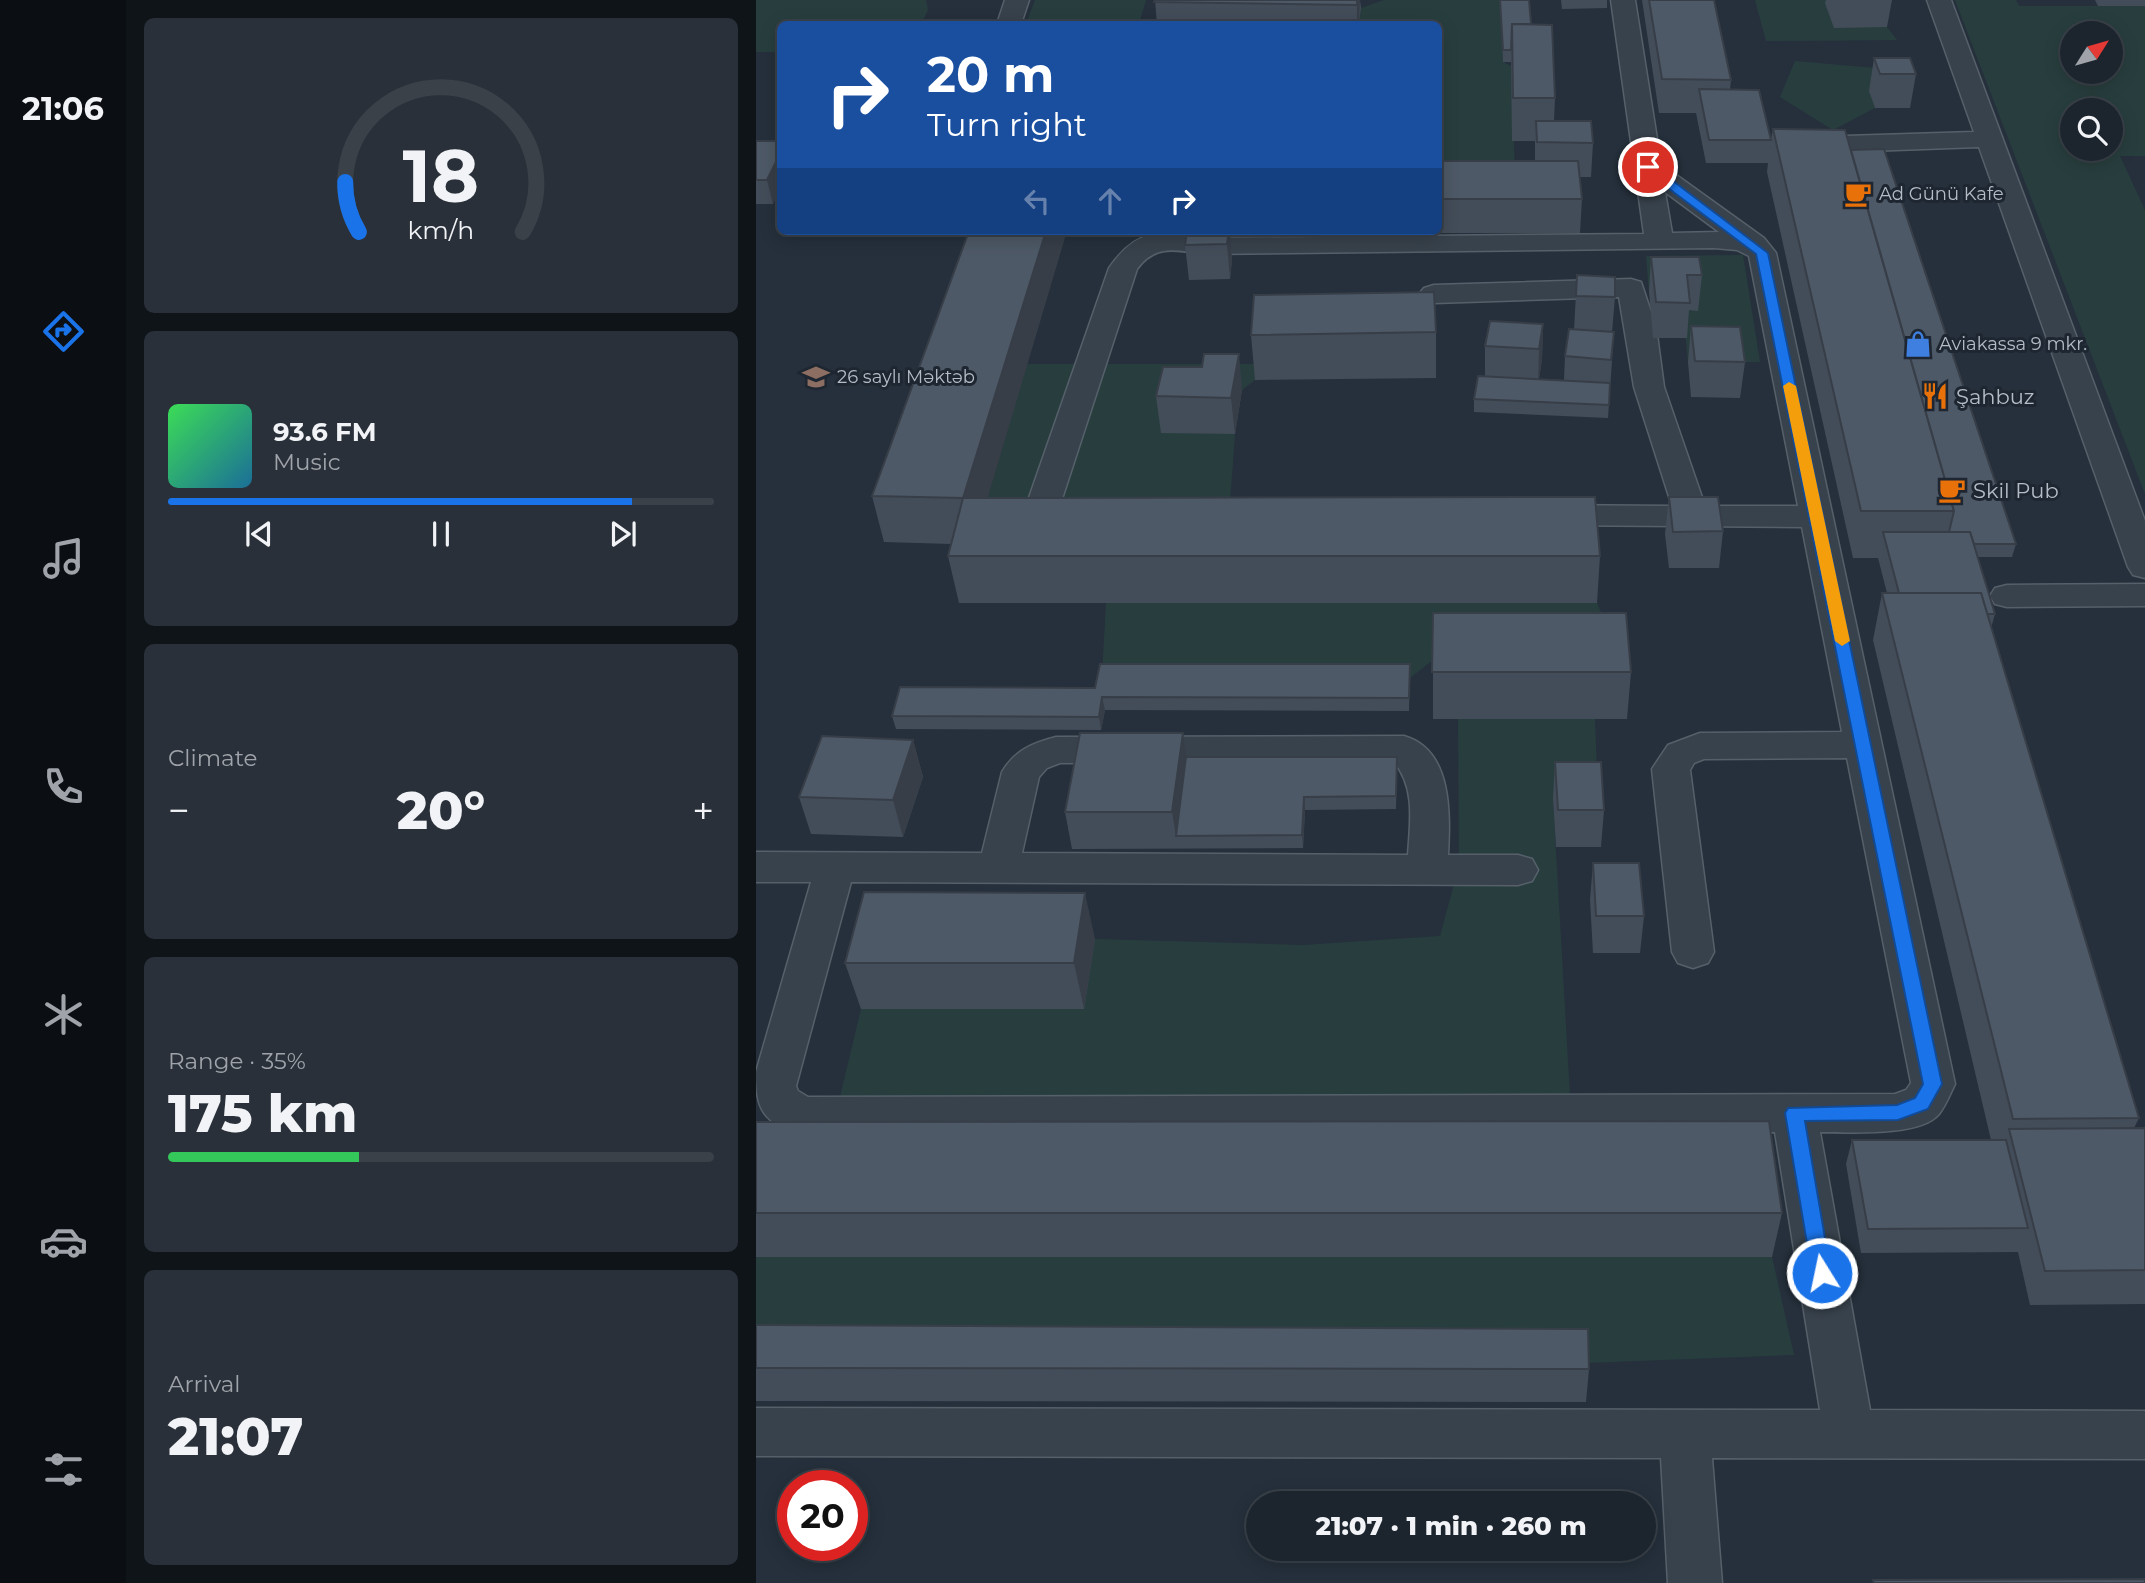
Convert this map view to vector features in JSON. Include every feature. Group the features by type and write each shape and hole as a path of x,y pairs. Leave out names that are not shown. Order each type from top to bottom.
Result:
{"street":[{"path":"1010,21 1017,0"},
{"path":"1623,0 1658,242"},
{"path":"1939,0 2145,567"},
{"path":"1814,145 1989,139"},
{"path":"835,868 775,1086 779,1102 802,1116 1898,1113 1922,1103 1933,1084 1762,253 1755,245 1648,167"},
{"path":"1110,512 1041,512 1123,268 1134,253 1161,235 1203,246 1740,241 1755,245"},
{"path":"1434,293 1631,288 1641,327 1649,387 1692,516"},
{"path":"1512,515 1816,517"},
{"path":"2007,596 2145,595"},
{"path":"1693,953 1671,768 1681,754 1700,746 1864,745"},
{"path":"998,869 1021,772 1034,759 1056,750 1404,749 1418,762 1429,783 1427,870"},
{"path":"756,867 1518,870"},
{"path":"1794,1113 1849,1434"},
{"path":"756,1432 2145,1435"},
{"path":"1685,1434 1695,1583"}],"green space":[{"path":"756,0 926,0 928,10 922,21 777,21 777,52 756,52"},
{"path":"1035,0 1146,0 1140,21 1027,21"},
{"path":"1384,0 1500,0 1503,62 1511,66 1515,173 1442,173 1442,21 1359,21 1361,8"},
{"path":"1755,0 1878,0 1887,27 1897,40 1766,41"},
{"path":"1955,0 2016,0 2019,6 2145,6 2145,156 2123,156 2123,98 2060,98 2060,161 2122,161 2145,210 2145,494"},
{"path":"1795,61 1898,70 1870,91 1875,108 1833,130 1780,97"},
{"path":"1743,255 1760,362 1688,362 1683,310 1696,293 1649,292 1646,256"},
{"path":"1027,364 1256,364 1255,380 1242,390 1208,390 1161,432 1235,434 1227,544 974,544"},
{"path":"1106,603 1597,603 1622,660 1433,660 1410,678 1102,677"},
{"path":"1458,719 1595,719 1598,799 1553,800 1570,1096 839,1101 861,1009 1083,1009 1095,939 1303,945 1440,936 1459,866"},
{"path":"756,1257 1772,1257 1794,1355 1585,1363 756,1358"}],"building":[{"path":"1357,0 1357,5 1154,2"},
{"path":"1500,0 1529,0 1531,24 1512,24 1511,50 1503,50"},
{"path":"1649,0 1714,0 1731,80 1662,79"},
{"path":"1512,24 1552,25 1555,98 1513,98"},
{"path":"1874,58 1910,58 1916,74 1880,74"},
{"path":"1699,89 1759,90 1771,140 1709,140"},
{"path":"1536,121 1591,121 1593,143 1537,142"},
{"path":"1773,129 1845,130 1954,511 1861,511"},
{"path":"756,141 777,141 777,160 767,180 756,180"},
{"path":"1884,149 2016,544 1974,544 1970,532 1949,532 1954,511 1851,150"},
{"path":"1442,161 1578,161 1582,199 1442,199"},
{"path":"968,235 1045,235 963,498 872,496"},
{"path":"1186,235 1228,235 1227,244 1185,245"},
{"path":"1651,257 1699,257 1702,275 1687,275 1690,303 1656,302"},
{"path":"1577,275 1615,277 1615,297 1576,296"},
{"path":"1434,292 1436,332 1251,335 1254,295"},
{"path":"1490,321 1543,324 1539,349 1485,346"},
{"path":"1691,326 1740,327 1745,362 1695,361"},
{"path":"1569,329 1614,332 1611,360 1565,356"},
{"path":"1204,354 1239,354 1231,398 1156,396 1163,367 1202,367"},
{"path":"1478,376 1610,383 1609,405 1474,399"},
{"path":"1595,497 1600,556 948,556 963,498"},
{"path":"1669,497 1718,497 1723,531 1673,532"},
{"path":"1883,532 1970,532 1995,614 1987,614 1981,593 1899,593"},
{"path":"1882,593 1981,593 2139,1118 2013,1119"},
{"path":"1433,613 1626,613 1631,672 1432,672"},
{"path":"1100,664 1410,664 1409,698 1102,697 1099,717 892,716 900,687 1095,688"},
{"path":"1080,733 1183,733 1172,812 1065,812"},
{"path":"822,736 913,740 893,800 799,797"},
{"path":"1186,757 1397,757 1396,796 1304,797 1302,835 1176,836"},
{"path":"1555,762 1601,762 1604,810 1558,810"},
{"path":"1593,863 1639,863 1644,916 1596,916"},
{"path":"864,892 1085,893 1074,963 845,963"},
{"path":"1769,1121 1782,1213 756,1213 756,1122"},
{"path":"2145,1128 2145,1270 2045,1271 2009,1129"},
{"path":"1852,1140 2006,1140 2028,1228 1868,1229"},
{"path":"756,1325 1588,1329 1589,1369 756,1368"},
{"path":"2145,1579 2145,1583 1874,1583 1873,1580"}],"slow traffic":[{"path":"1789,386 1842,641"}],"place":[{"name":"Ad Günü Kafe","path":"1858,194"},
{"name":"Aviakassa 9 mkr.","path":"1918,344"},
{"name":"26 saylı Məktəb","path":"816,377"},
{"name":"Şahbuz","path":"1935,396"},
{"name":"Skil Pub","path":"1952,490"}],"route":[{"path":"1648,167 1755,245 1762,253 1933,1084 1922,1103 1898,1113 1794,1113 1822,1273"}]}
